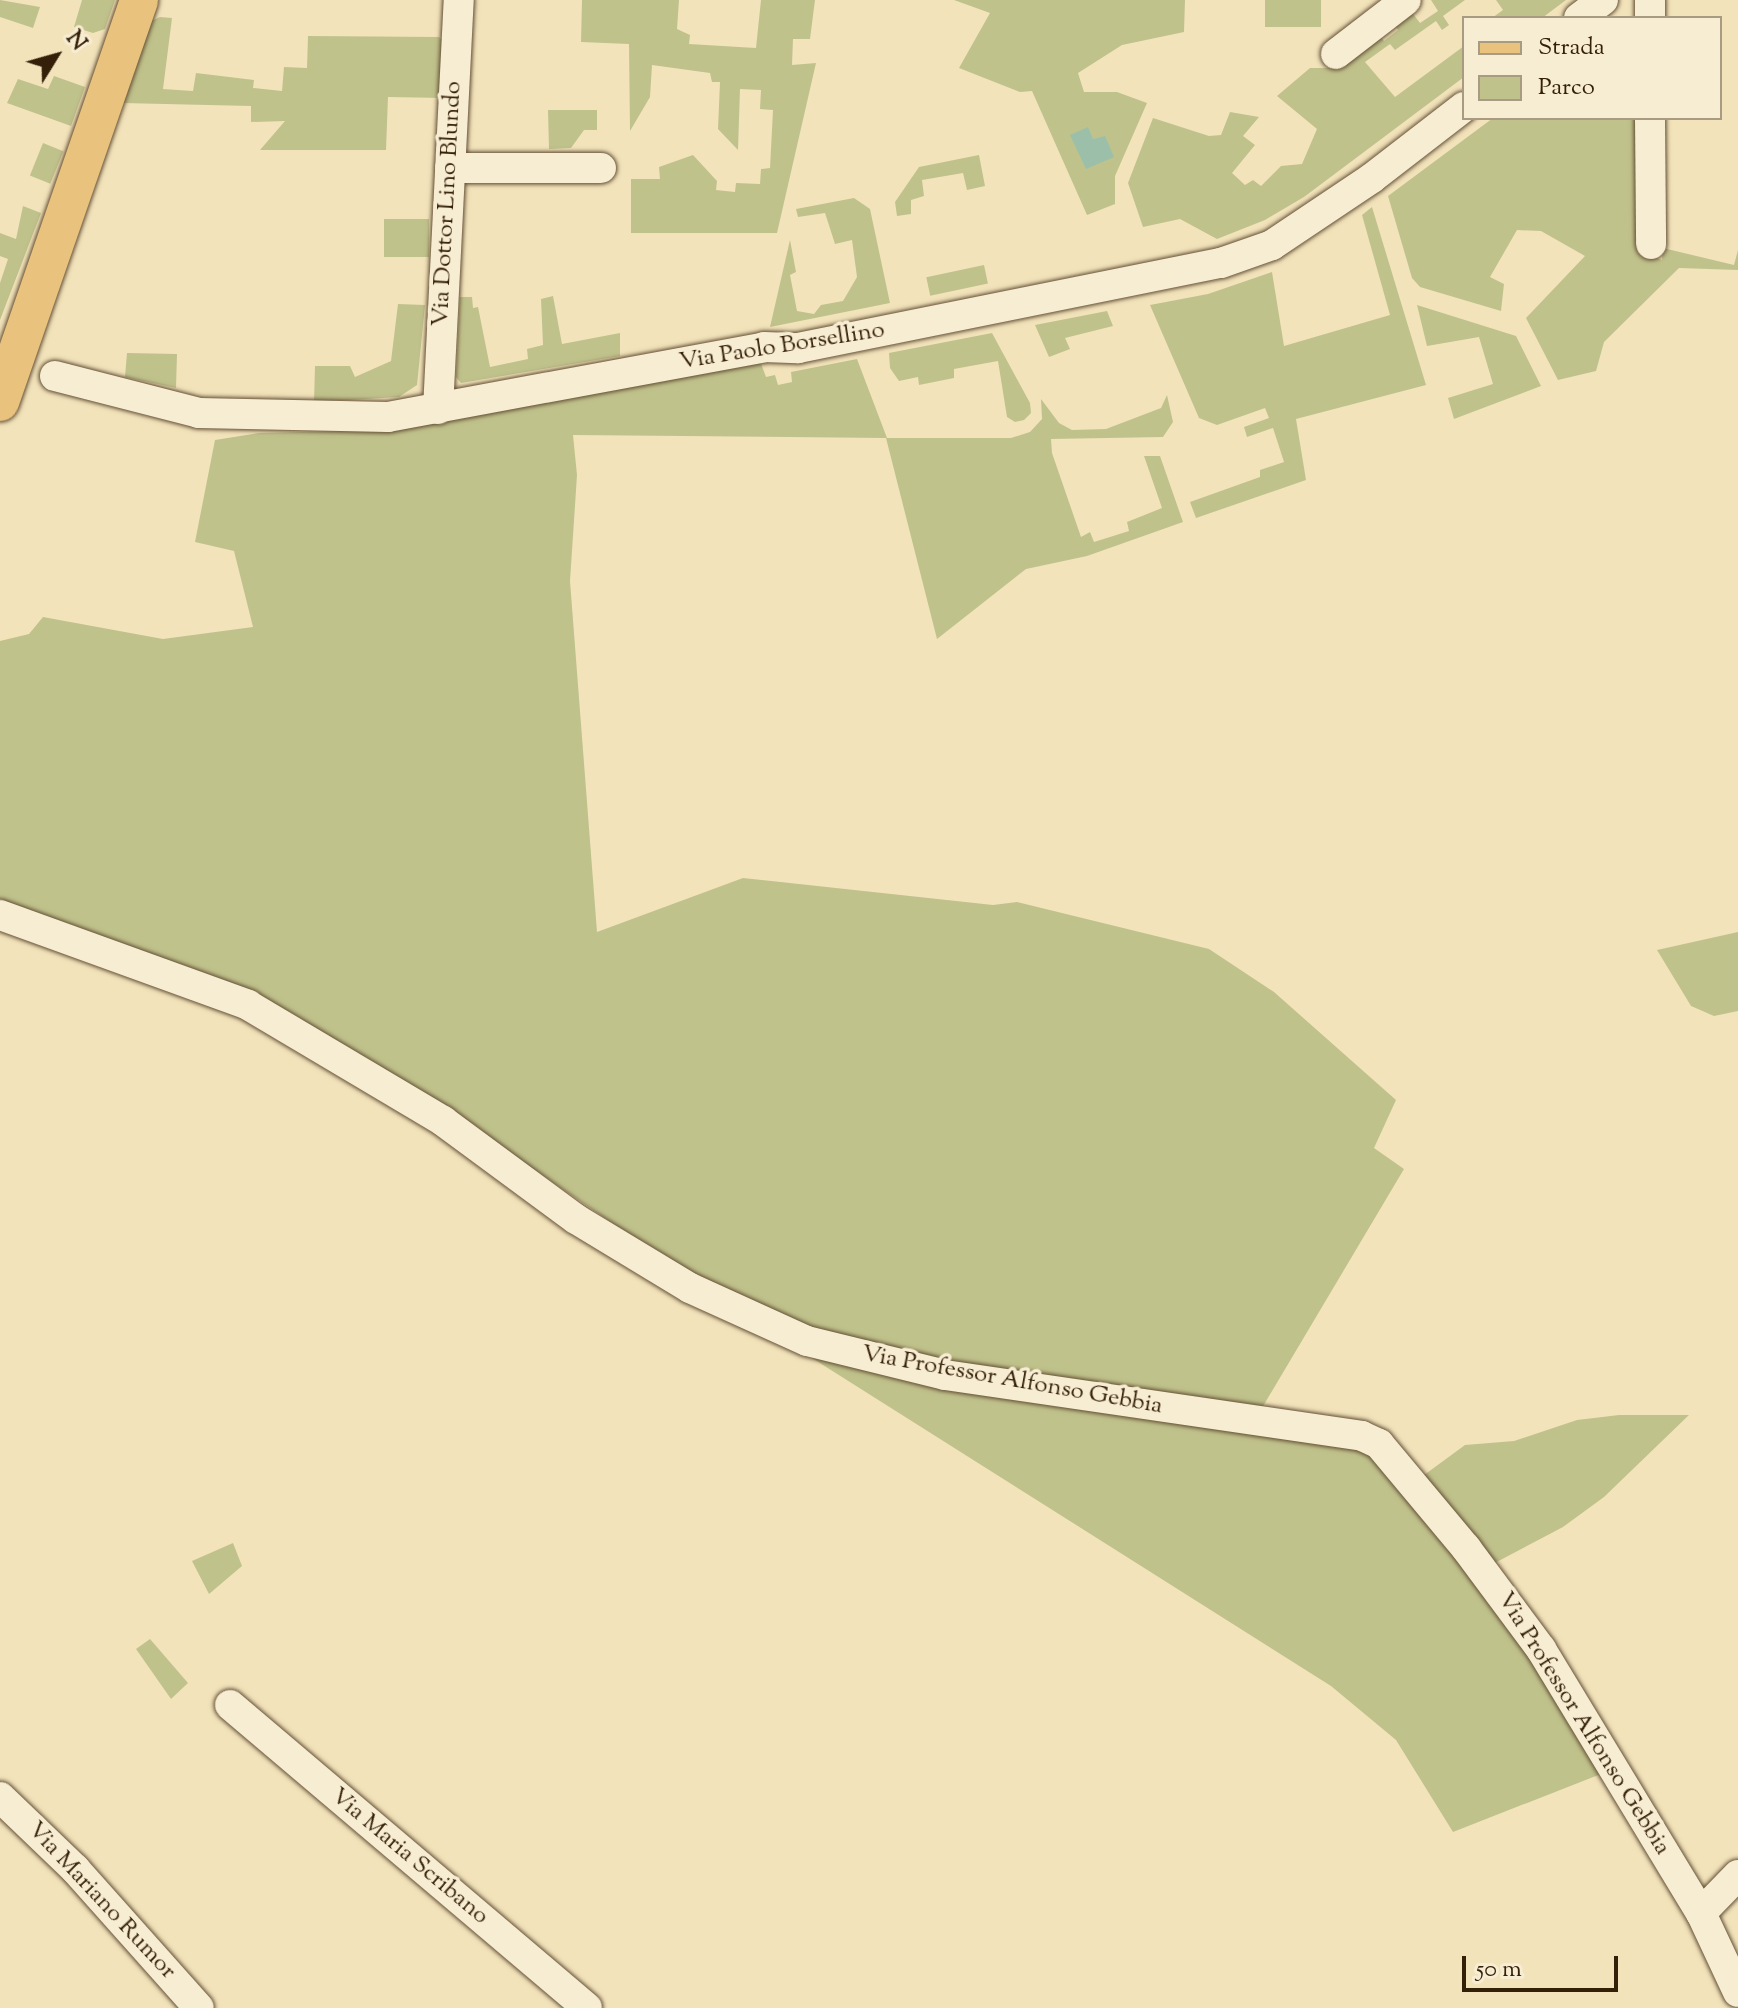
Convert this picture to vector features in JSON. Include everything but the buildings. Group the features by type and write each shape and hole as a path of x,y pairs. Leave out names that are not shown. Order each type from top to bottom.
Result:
{"main road":[{"path":"0,402 139,0"}],"street":[{"name":"Via Dottor Lino Blundo","path":"438,409 459,0"},
{"path":"1336,54 1406,0"},
{"path":"1582,16 1603,0"},
{"name":"Via Paolo Borsellino","path":"55,376 199,413 331,418 438,409 764,347 798,348 1221,263 1272,245 1310,222 1462,108"},
{"path":"1650,120 1651,244"},
{"path":"450,168 601,168"},
{"name":"Via Professor Alfonso Gebbia","path":"0,915 248,1005 443,1121 576,1219 690,1288 807,1341 945,1375 1362,1436 1379,1444 1466,1548 1541,1649 1701,1913 1738,1992"},
{"name":"Via Maria Scribano","path":"230,1705 587,2008"},
{"name":"Via Mariano Rumor","path":"0,1797 75,1869 199,2008"},
{"path":"1701,1913 1738,1875"}],"green space":[{"path":"0,0 40,7 33,28 0,17"},
{"path":"82,0 115,0 105,29 93,33 74,27"},
{"path":"582,0 679,0 677,29 690,35 689,44 756,48 761,0 815,0 810,39 793,39 792,65 816,63 777,233 631,233 631,179 660,179 659,167 693,155 717,181 716,190 735,192 736,183 760,184 761,169 770,168 773,110 760,109 761,90 740,89 738,150 718,129 720,82 712,82 710,73 652,65 650,97 630,131 629,44 581,42"},
{"path":"954,0 1185,0 1184,32 1122,45 1078,73 1084,92 1117,92 1147,103 1115,176 1115,204 1087,215 1032,91 1020,92 959,68 990,13"},
{"path":"1265,0 1321,0 1321,27 1265,27"},
{"path":"1431,0 1465,0 1443,16 1449,25 1442,30 1436,21 1395,50 1390,44 1365,62 1395,97 1462,47 1462,78 1304,197 1265,220 1217,239 1180,219 1143,227 1128,183 1153,118 1209,136 1221,135 1230,112 1259,117 1243,136 1255,145 1232,173 1245,185 1253,180 1261,186 1281,166 1302,164 1317,129 1277,96 1310,68 1332,68 1376,30 1384,41 1398,30 1391,18 1407,6 1420,23 1438,11"},
{"path":"1496,0 1566,0 1545,16 1495,16 1503,10"},
{"path":"160,17 172,18 163,89 193,91 196,73 254,80 253,88 282,91 284,67 307,68 308,36 439,37 452,52 444,98 388,97 386,150 260,150 285,121 251,122 251,106 122,103 149,22"},
{"path":"54,76 85,87 71,126 7,103 18,79 48,89"},
{"path":"548,110 597,110 597,130 584,130 571,148 549,149"},
{"path":"1490,120 1641,120 1640,251 1662,260 1663,248 1734,265 1738,250 1738,270 1679,268 1604,342 1596,371 1558,380 1526,318 1585,256 1541,231 1517,230 1490,277 1504,284 1501,311 1420,287 1412,278 1388,196"},
{"path":"43,143 63,151 50,184 30,175"},
{"path":"979,155 985,186 967,190 963,173 922,180 924,196 911,200 911,214 897,216 895,202 919,167"},
{"path":"854,198 870,209 890,303 770,327 790,240 796,272 790,275 797,311 814,314 821,305 843,301 857,277 852,240 835,244 825,213 798,217 796,209"},
{"path":"23,206 41,213 0,320 0,283 8,259 0,256 0,233 16,239"},
{"path":"1372,207 1426,385 1296,419 1306,480 1196,518 1190,502 1260,477 1260,470 1284,462 1273,428 1247,437 1244,427 1269,418 1265,408 1217,425 1199,418 1150,305 1208,294 1272,272 1284,346 1390,315 1362,215"},
{"path":"384,219 429,219 429,257 384,257"},
{"path":"984,265 988,284 930,296 926,277"},
{"path":"553,296 562,344 620,333 620,356 461,383 456,377 460,297 472,297 473,308 478,307 490,367 528,359 527,349 543,345 541,299"},
{"path":"398,304 425,305 417,385 399,397 314,402 315,366 350,366 355,377 391,361"},
{"path":"1417,305 1516,336 1541,386 1454,419 1448,398 1493,384 1479,337 1427,346"},
{"path":"1107,311 1113,326 1065,338 1070,349 1049,357 1035,325"},
{"path":"992,333 1030,403 1031,413 1024,420 1015,422 1007,417 998,361 954,369 954,378 919,385 918,377 899,381 890,368 889,353"},
{"path":"127,353 177,354 176,388 125,377"},
{"path":"857,359 887,438 1011,438 1030,432 1042,419 1041,399 1059,423 1072,430 1106,429 1161,408 1167,395 1173,422 1163,437 1051,439 1052,453 1081,537 1090,532 1094,542 1129,531 1127,522 1162,508 1144,456 1160,456 1183,522 1087,556 1026,569 937,639 886,438 573,435 577,475 570,581 597,932 743,878 993,905 1017,902 1209,949 1274,992 1396,1100 1374,1148 1404,1169 1259,1413 873,1348 789,1319 674,1265 451,1113 0,902 0,641 29,634 43,617 163,639 253,627 234,551 195,542 215,440 259,433 387,430 760,361 766,377 775,375 778,385 792,382 791,372"},
{"path":"1738,932 1738,1011 1714,1016 1691,1006 1657,950"},
{"path":"804,1353 1367,1447 1450,1540 1606,1772 1453,1832 1396,1740 1331,1686"},
{"path":"1619,1415 1689,1415 1604,1497 1563,1527 1491,1565 1420,1478 1465,1445 1514,1441 1577,1420"},
{"path":"233,1543 242,1566 209,1594 192,1561"},
{"path":"150,1639 188,1683 171,1699 136,1649"}],"shaded area":[{"path":"1088,127 1093,139 1105,136 1114,157 1086,169 1070,135"}]}
